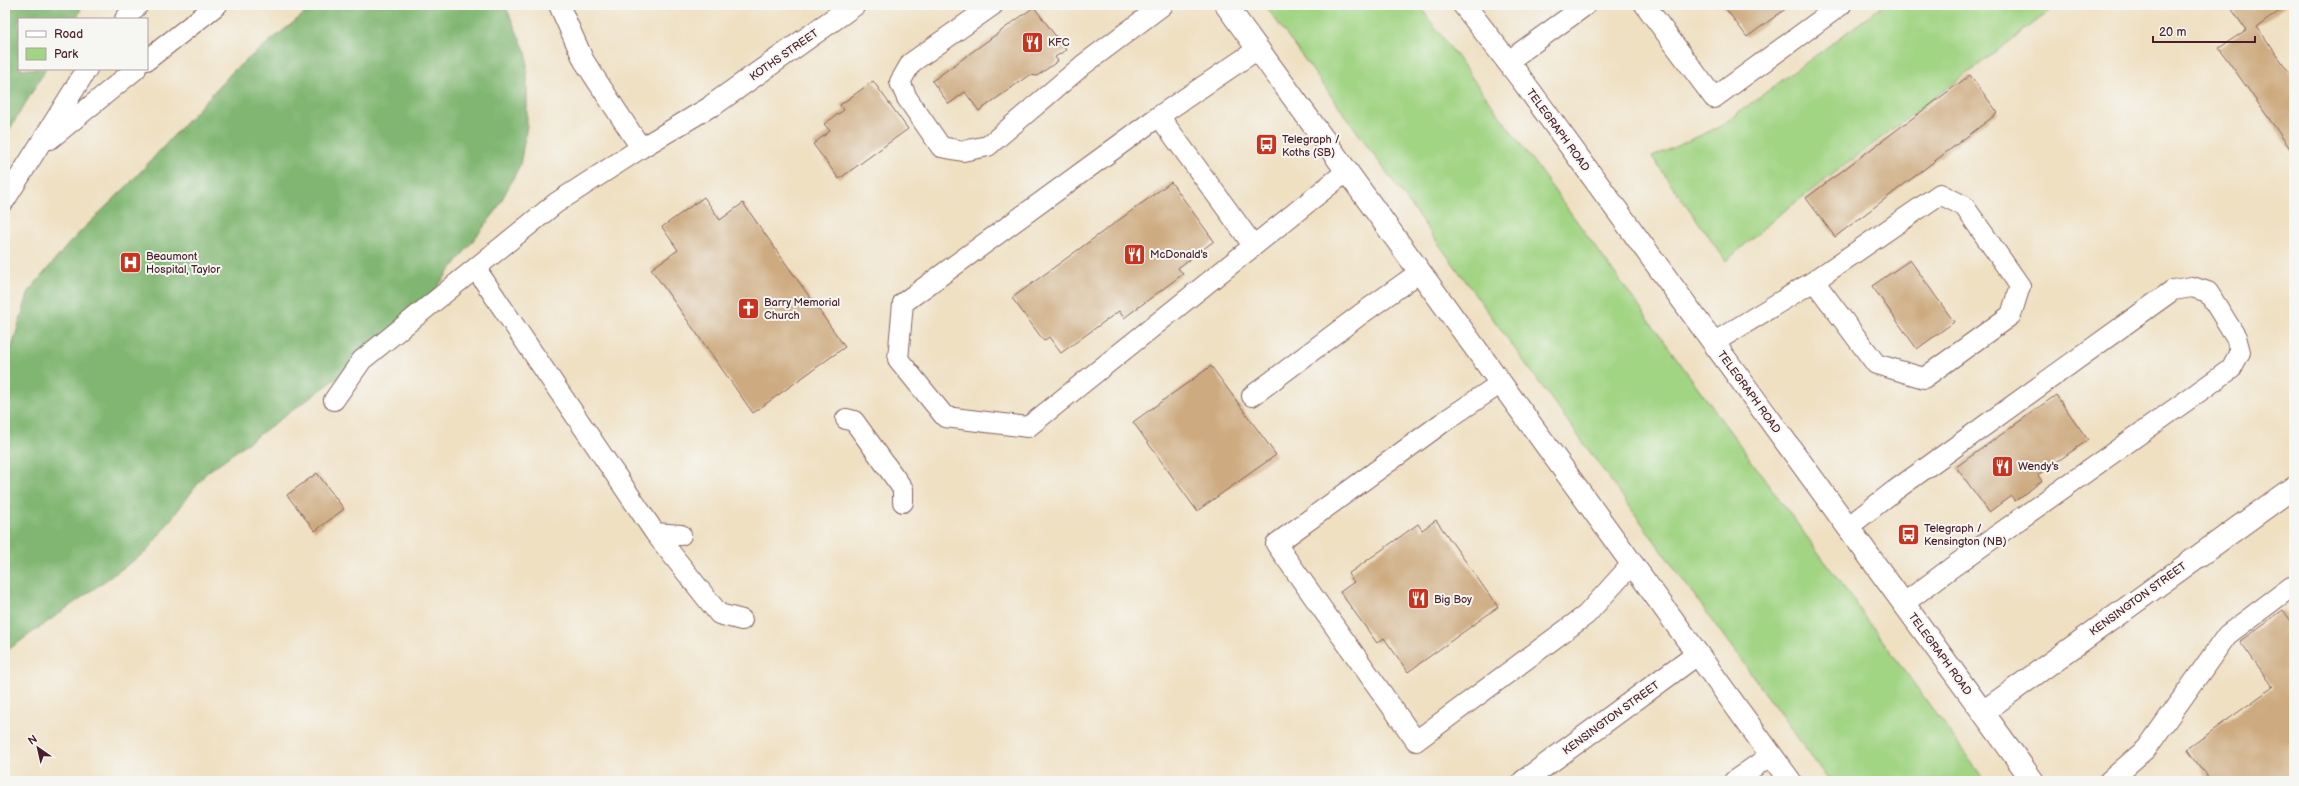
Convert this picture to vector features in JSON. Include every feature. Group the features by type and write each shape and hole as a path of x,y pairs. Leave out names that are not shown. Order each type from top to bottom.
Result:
{"main road":[{"name":"KOTHS STREET","path":"713,105 854,5"},
{"path":"1226,5 1790,781"},
{"name":"TELEGRAPH ROAD","path":"1464,5 2033,781"},
{"name":"KENSINGTON STREET","path":"1983,712 2294,487"},
{"name":"KENSINGTON STREET","path":"1524,781 1697,654"}],"lane":[{"path":"126,18 138,5"},
{"path":"148,59 217,5"},
{"path":"559,5 584,61 641,148"},
{"path":"993,5 911,63 900,82 907,98 941,147 963,151 988,146 1083,65 1163,5"},
{"path":"1507,62 1586,5"},
{"path":"1645,5 1714,98 1841,5"},
{"path":"1258,49 1160,116 903,303 898,359 945,417 1028,427 1347,171"},
{"path":"5,200 86,70"},
{"path":"34,152 135,70"},
{"path":"334,400 362,360 556,203 641,148 713,105"},
{"path":"1160,116 1253,245"},
{"path":"1713,343 1814,281 1940,194 1964,206 2020,286 2011,315 1924,378 1876,364 1814,281"},
{"path":"476,268 655,533 719,614 742,620"},
{"path":"1252,396 1361,314 1420,272"},
{"path":"1848,527 1894,490 2173,290 2192,286 2208,292 2236,336 2240,352 2231,369 1950,568 1903,604"},
{"path":"1501,383 1442,423 1276,544 1416,741 1586,615 1632,564"},
{"path":"846,419 854,421 903,489 903,502"},
{"path":"655,533 681,535"},
{"path":"2109,781 2147,748 2227,635 2291,587 2294,588"},
{"path":"1734,781 1771,755"}],"green space":[{"path":"5,5 81,5 80,12 77,18 18,18 18,70 45,70 5,137"},
{"path":"315,5 505,5 527,55 527,126 520,165 496,211 431,295 340,376 206,473 147,551 5,652 5,369 29,291 71,241 131,182 233,71"},
{"path":"1265,5 1419,5 1985,781 1829,781"},
{"path":"1884,5 2058,5 1780,214 1726,261 1652,157 1719,127"}],"building":[{"path":"1723,5 1791,5 1747,37"},
{"path":"2229,5 2288,5 2257,27 2294,79 2294,154 2219,48 2246,30"},
{"path":"1034,7 1066,50 1055,57 1058,61 1037,76 1029,75 979,111 965,92 949,104 932,81"},
{"path":"1970,75 1998,113 1835,237 1806,198"},
{"path":"873,81 908,129 839,179 813,144 830,131 824,124 844,110 840,105"},
{"name":"McDonald's","path":"1171,182 1214,241 1178,268 1183,274 1124,318 1119,311 1061,353 1049,337 1044,341 1012,298"},
{"name":"Barry Memorial Church","path":"704,197 720,220 743,203 845,347 753,413 651,269 678,250 662,227"},
{"path":"1910,260 1954,322 1917,349 1872,286"},
{"path":"1211,366 1276,455 1197,511 1133,422"},
{"path":"2056,395 2088,440 2038,475 2042,481 2015,501 2011,496 1989,512 1956,467"},
{"path":"317,473 344,509 315,531 287,495"},
{"name":"Big Boy","path":"1436,520 1498,607 1408,672 1384,638 1377,643 1340,592 1354,582 1348,574 1418,524 1422,530"},
{"path":"2283,610 2294,625 2294,781 2210,781 2187,749 2273,687 2240,641"}],"place":[{"name":"KFC","path":"1032,42"},
{"name":"Telegraph / Koths (SB)","path":"1266,145"},
{"name":"McDonald's","path":"1134,254"},
{"name":"Beaumont Hospital, Taylor","path":"131,262"},
{"name":"Barry Memorial Church","path":"748,308"},
{"name":"Wendy's","path":"2002,466"},
{"name":"Telegraph / Kensington (NB)","path":"1909,534"},
{"name":"Big Boy","path":"1419,599"}]}
